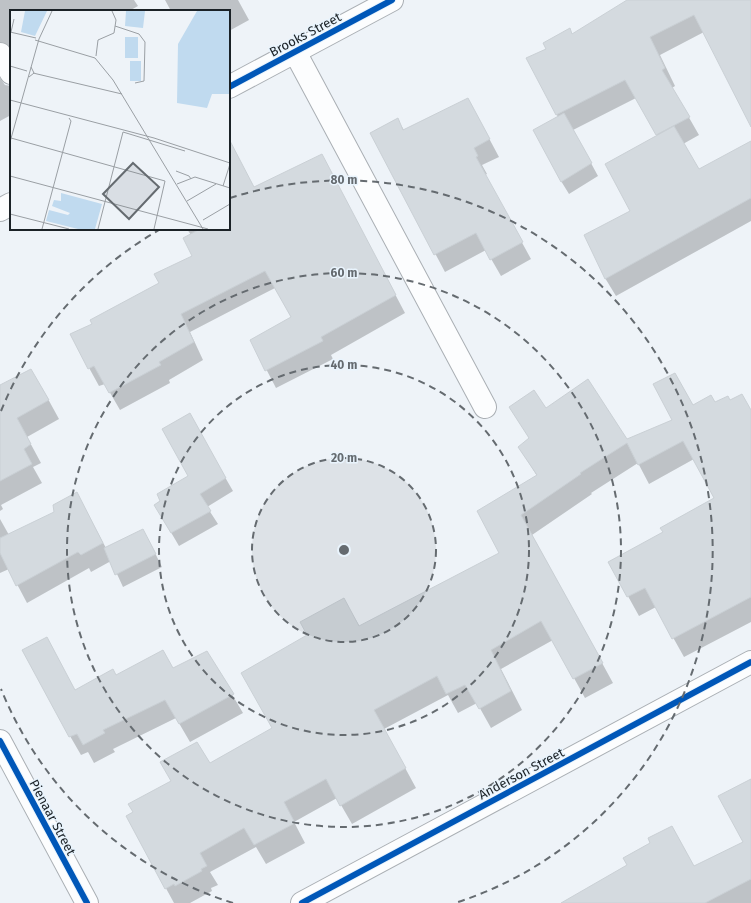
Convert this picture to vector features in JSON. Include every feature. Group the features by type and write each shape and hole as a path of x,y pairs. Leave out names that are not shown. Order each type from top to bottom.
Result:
{"street":[{"name":"Brooks Street","path":"230,86 392,0"},
{"path":"295,52 484,407"},
{"path":"0,54 10,71"},
{"path":"0,210 10,205"},
{"name":"Anderson Street","path":"302,903 751,662"},
{"name":"Pienaar Street","path":"0,741 86,903"}],"building":[{"path":"627,0 751,0 751,127 694,15 650,37 665,68 662,70 690,117 656,135 625,80 556,115 526,58 546,49 543,43 570,28 572,34"},
{"path":"468,98 490,139 474,148 478,156 476,157 523,242 490,260 476,233 434,255 370,133 398,118 403,130"},
{"path":"564,113 592,163 561,182 533,130"},
{"path":"674,126 699,169 751,141 751,198 605,279 584,235 630,211 605,164"},
{"path":"230,141 254,187 322,154 396,295 321,337 323,341 265,371 250,340 291,317 265,271 181,314 194,342 159,362 161,365 109,393 94,366 88,369 70,334 92,324 90,320 159,283 154,274 192,256 183,238 198,230 230,230"},
{"path":"31,369 49,400 17,418 31,444 24,449 32,464 0,481 0,385"},
{"path":"675,373 693,405 711,395 715,402 728,396 730,400 742,394 751,410 751,597 672,639 645,588 627,597 608,562 663,532 660,528 714,498 683,441 638,465 627,443 580,473 581,474 521,515 603,663 573,679 541,621 491,650 511,691 479,709 465,685 446,694 437,676 374,710 406,768 340,806 326,779 284,802 295,823 254,845 244,828 200,853 207,866 201,869 202,871 175,886 174,884 165,889 126,816 133,812 128,804 171,781 160,762 197,742 210,763 272,728 241,673 307,635 300,622 344,598 359,626 499,553 477,511 537,475 518,447 529,438 509,407 534,390 546,408 588,379 627,439 672,420 653,384"},
{"path":"190,413 226,478 200,494 211,511 171,533 154,505 160,501 157,494 188,476 162,429"},
{"path":"77,492 103,543 81,555 78,552 16,586 0,553 0,538 54,512 53,505"},
{"path":"143,529 156,554 115,575 104,548"},
{"path":"47,637 75,690 113,669 116,675 163,650 173,668 207,651 234,694 179,724 165,700 103,730 105,733 83,745 77,734 69,737 22,650"},
{"path":"751,779 751,879 705,903 561,903 627,865 623,858 650,843 648,838 672,826 694,866 743,842 718,796"}],"cycle path":[{"path":"230,86 392,0"},
{"path":"302,903 751,662"},
{"path":"0,741 87,903"}]}
